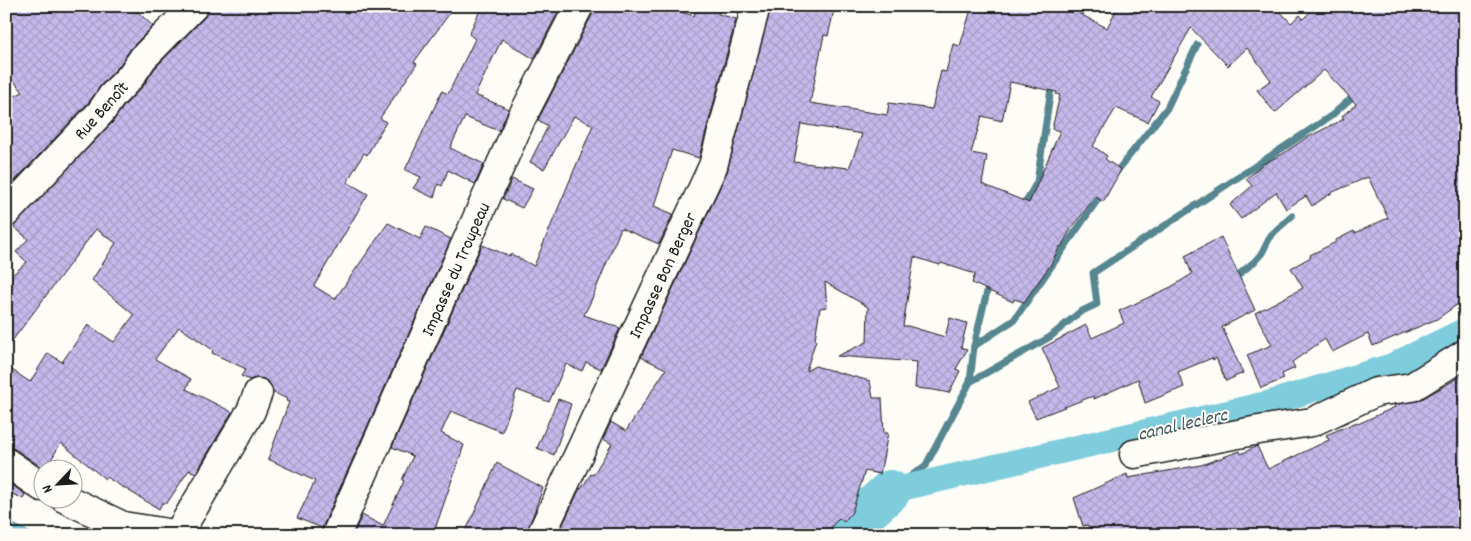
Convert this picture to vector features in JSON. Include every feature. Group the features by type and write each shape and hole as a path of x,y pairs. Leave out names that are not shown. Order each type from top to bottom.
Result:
{"street":[{"name":"Rue Benoît","path":"6,213 101,112 112,96 131,76 143,58 194,6"},
{"name":"Impasse du Troupeau","path":"336,535 522,117 579,6"},
{"name":"Impasse Bon Berger","path":"541,535 713,166 756,6"},
{"path":"1134,454 1259,430 1312,422 1376,392 1412,387 1465,354"},
{"path":"82,507 123,526 180,534 251,411 258,393"},
{"path":"6,462 32,480"}],"water":[{"path":"6,520 34,535 6,535"}],"building":[{"path":"6,6 131,6 153,26 132,47 89,102 6,190 6,100 23,92 6,72"},
{"path":"209,6 455,6 414,62 417,64 380,118 386,122 367,155 364,153 347,182 368,194 314,286 335,299 388,223 420,239 426,227 451,239 322,528 297,518 315,481 268,459 289,402 286,401 287,399 273,392 270,384 264,379 256,378 249,380 241,376 246,369 212,353 213,350 179,327 155,359 191,379 186,389 232,412 196,473 189,470 167,503 162,503 159,509 106,477 105,479 82,460 82,458 79,458 61,443 52,458 32,458 32,461 15,449 6,447 6,366 30,382 48,353 62,362 88,325 114,342 134,315 92,280 116,243 96,229 6,349 6,280 27,262 16,252 28,239 13,226 112,123 124,106 144,85 155,68 205,17"},
{"path":"482,6 561,6 534,59 502,39 475,95 509,109 499,131 465,117 450,148 484,164 475,184 448,170 442,186 438,184 434,198 413,188 421,177 405,170 442,91 448,94 475,39 469,34"},
{"path":"594,6 663,6 694,16 696,6 720,6 718,14 736,19 699,158 672,150 654,206 673,214 659,244 621,228 584,315 620,328 601,369 586,362 582,371 566,364 549,402 517,390 502,432 451,411 441,433 464,445 433,535 357,535 354,533 362,515 383,526 404,481 402,480 413,456 392,447 482,245 510,256 511,254 534,266 593,125 574,116 544,169 530,162 548,126 538,120 593,13"},
{"path":"771,6 835,6 828,36 824,35 810,103 887,115 889,103 932,109 941,71 946,72 953,44 960,46 972,6 1080,6 1078,13 1107,28 1118,6 1123,6 1136,13 1140,6 1275,6 1291,23 1300,15 1303,19 1316,6 1465,6 1465,299 1437,319 1373,346 1368,334 1332,352 1325,339 1292,362 1295,368 1282,374 1284,379 1261,388 1247,355 1272,345 1255,313 1303,288 1291,268 1311,257 1310,255 1336,242 1336,240 1388,218 1368,177 1333,192 1312,206 1306,196 1286,209 1276,192 1241,219 1230,205 1252,186 1246,179 1263,164 1281,155 1306,138 1344,119 1342,116 1356,104 1324,70 1275,113 1257,90 1271,80 1247,48 1228,66 1191,28 1151,97 1159,101 1148,122 1116,108 1093,146 1107,156 1105,159 1121,170 1103,202 1096,196 1071,229 1051,264 1024,302 1014,299 1013,302 972,283 975,274 914,257 903,326 945,337 950,318 967,323 961,347 967,350 956,369 960,371 949,393 915,388 917,362 837,356 867,342 868,307 825,282 827,307 820,308 816,340 806,371 815,366 870,381 873,398 882,398 884,433 888,433 880,474 865,471 852,512 844,522 839,518 824,535 558,535 580,488 591,474 593,475 612,444 603,439 611,422 626,431 666,369 641,357 727,172","holes":["1010,82 1057,92 1056,94 1060,95 1052,129 1060,131 1029,203 982,184 987,156 971,153 982,116 1002,121","801,124 862,134 849,168 794,162"]},
{"path":"512,179 533,189 522,208 503,199"},
{"path":"1221,237 1255,310 1222,327 1243,373 1226,381 1216,358 1213,360 1212,358 1178,372 1184,387 1145,403 1138,379 1094,399 1093,396 1036,418 1028,402 1060,387 1042,348 1086,325 1092,338 1124,323 1119,311 1171,287 1192,274 1185,256"},
{"path":"1465,374 1465,535 1089,535 1088,525 1083,526 1074,498 1127,474 1128,478 1201,465 1240,451 1241,454 1257,446 1268,469 1329,440 1326,435 1357,422 1358,424 1395,407 1394,405 1420,400"},
{"path":"558,399 571,404 554,455 537,448"},
{"path":"497,463 543,488 526,535 464,535"},
{"path":"6,481 25,494 23,499 6,491"}],"waterway":[{"path":"1076,22 1084,6"},
{"path":"1114,175 1167,108 1197,45"},
{"path":"1022,209 1037,182 1052,82"},
{"path":"970,382 1050,337 1080,312 1097,304 1093,273 1331,116 1357,93"},
{"path":"890,491 926,465 970,382 974,346 1014,320 1103,192"},
{"path":"1231,281 1254,262 1262,253 1271,235 1292,216"},
{"path":"974,346 989,283"},
{"name":"canal leclerc","path":"890,491 1269,403 1391,366 1465,330"},
{"path":"841,535 890,491"}]}
